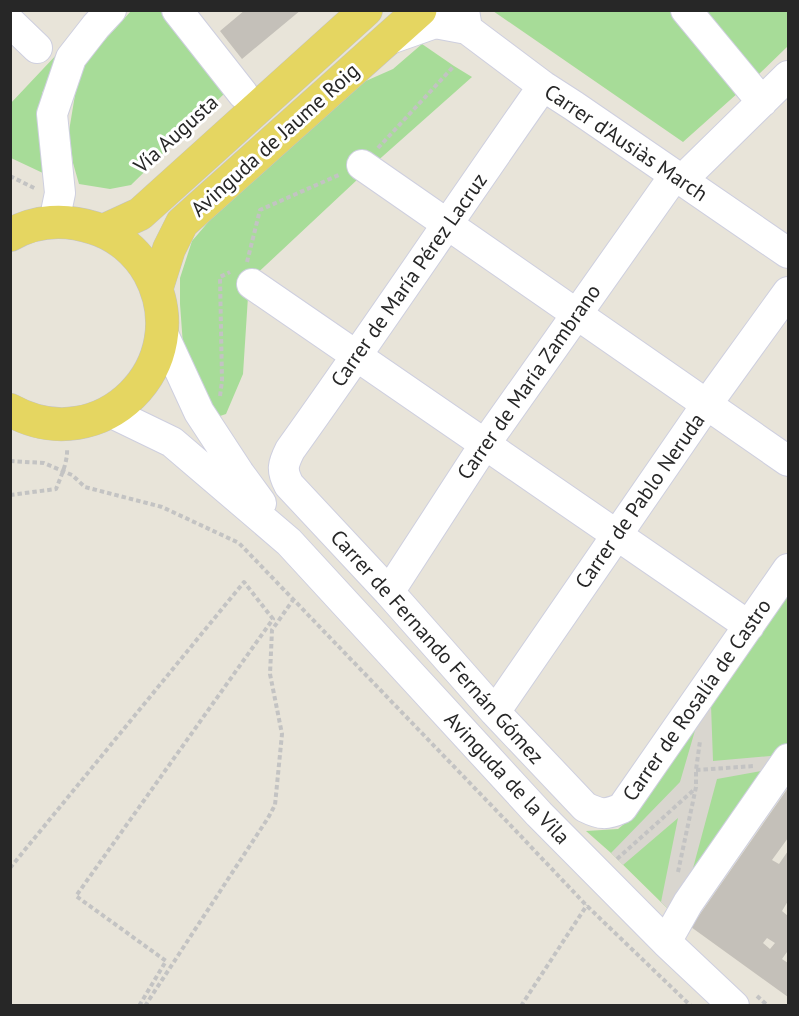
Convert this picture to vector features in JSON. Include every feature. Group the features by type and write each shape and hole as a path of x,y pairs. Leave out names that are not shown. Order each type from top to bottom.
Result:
{"main road":[{"name":"Avinguda de Jaume Roig","path":"49,220 140,214 366,10"},
{"name":"Avinguda de Jaume Roig","path":"157,287 169,249 182,223 420,10"},
{"path":"31,422 91,420 126,402 146,380 155,362 162,334 162,310 157,287 137,255 117,238 49,220"}],"street":[{"path":"49,220 51,114 71,58 111,10"},
{"path":"177,10 243,94"},
{"path":"686,10 762,102"},
{"name":"Carrer d'Ausiàs March","path":"387,40 435,23 465,20 543,87 789,254"},
{"path":"10,22 37,48"},
{"name":"Carrer de María Zambrano","path":"389,592 484,444 576,314 678,177 789,76"},
{"name":"Carrer de María Pérez Lacruz","path":"284,476 283,463 290,450 543,87"},
{"path":"362,165 789,461"},
{"path":"252,284 748,626"},
{"name":"Carrer de Pablo Neruda","path":"495,712 616,534 789,291"},
{"name":"Avinguda de la Vila","path":"162,334 199,412 239,473 289,542 539,814 666,942 734,1005"},
{"name":"Avinguda de la Vila","path":"110,412 172,442 289,542"},
{"name":"Carrer de Fernando Fernán Gómez","path":"284,476 289,485 389,592 495,712 585,807 596,812"},
{"name":"Carrer de Rosalía de Castro","path":"596,812 608,814 622,808 789,569"},
{"path":"666,942 688,903 787,761"}],"path":[{"path":"220,402 222,381 220,277 247,262 260,210 362,165 454,66"},
{"path":"10,176 39,190 49,220"},
{"path":"10,495 56,489 63,471 67,454 31,422"},
{"path":"10,461 44,464 72,475 85,487 162,507 239,543 586,905 691,1005"},
{"path":"10,868 244,582 273,619 76,896 166,961 139,1005"},
{"path":"145,1005 275,805 282,734 270,674 272,630 293,600"},
{"path":"688,903 675,887 696,787 700,739"},
{"path":"696,770 787,761"},
{"path":"521,1005 604,879 696,787"}],"green space":[{"path":"131,11 164,11 228,90 131,185 110,189 79,184 73,163 69,131 76,89 87,60"},
{"path":"493,11 673,11 739,92 683,142"},
{"path":"704,11 788,11 788,46 758,75"},
{"path":"422,44 472,77 374,164 249,281 243,374 226,414 214,418 183,345 180,278 192,241 210,220 359,84 393,69"},
{"path":"59,52 63,53 42,93 41,136 45,174 11,158 10,104"},
{"path":"788,594 788,746 668,909 586,831 618,829 635,815"}],"shaded area":[{"path":"711,705 713,761 782,755 772,769 717,779 689,883 668,909 661,902 678,818 623,865 611,853 680,782 696,727"}],"building":[{"path":"245,10 301,10 242,59 220,31"},
{"path":"788,788 788,838 772,860 779,864 788,851 788,901 782,911 788,916 788,954 787,952 782,959 788,963 788,997 691,927","holes":["767,938 775,943 770,949 763,943"]}]}
